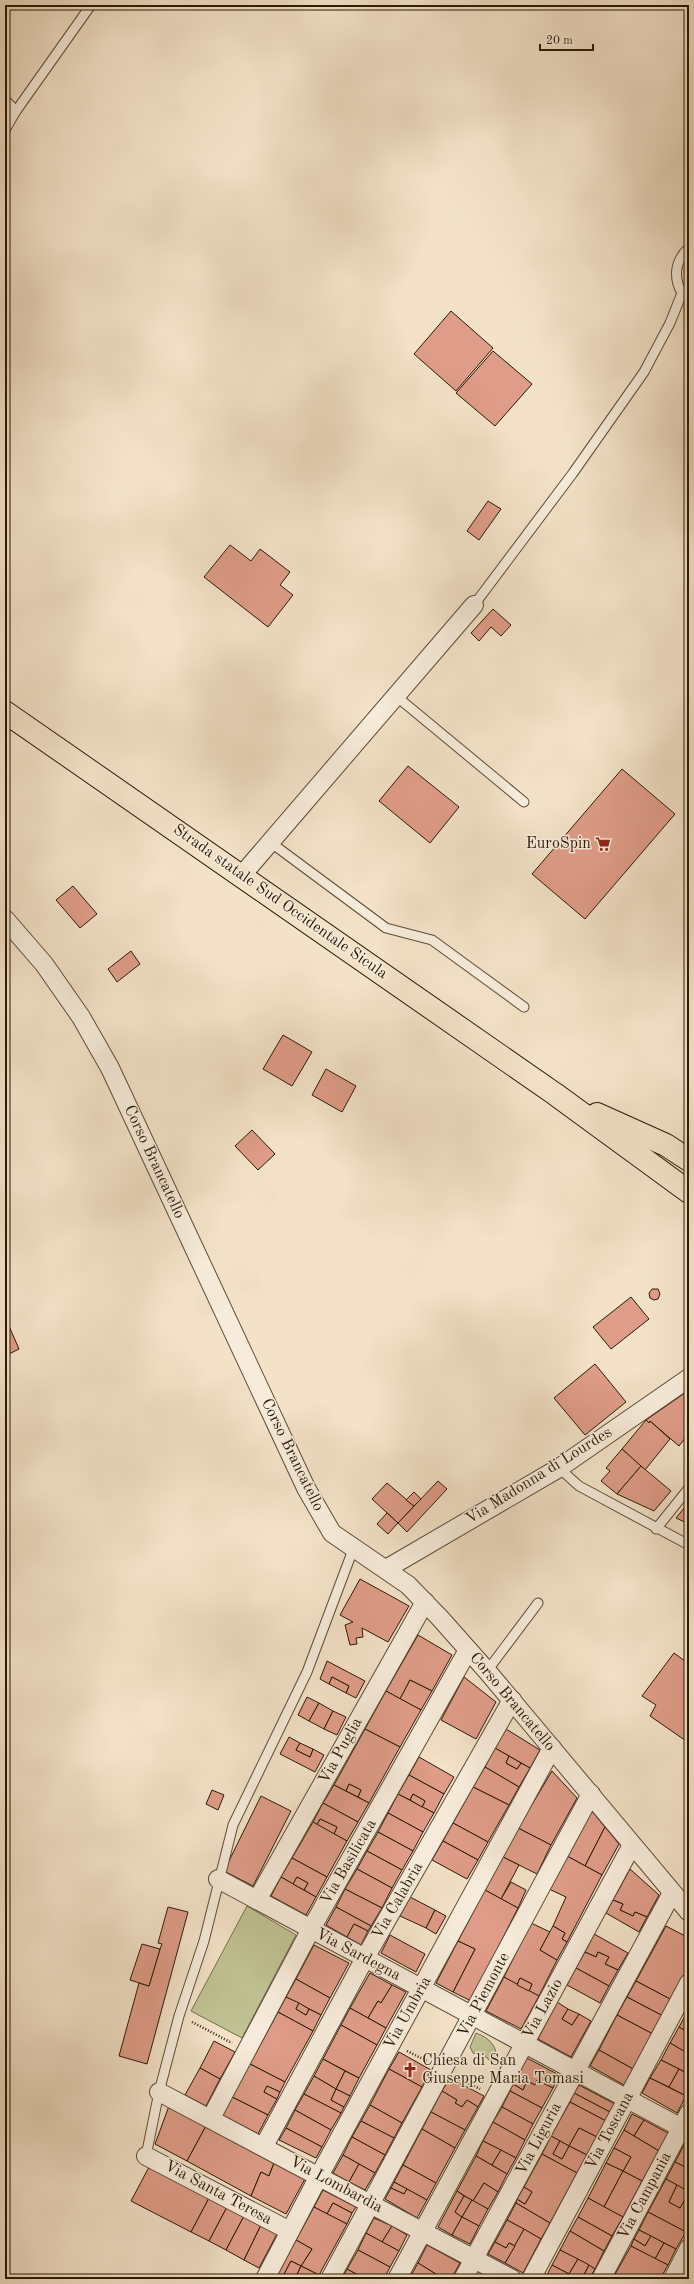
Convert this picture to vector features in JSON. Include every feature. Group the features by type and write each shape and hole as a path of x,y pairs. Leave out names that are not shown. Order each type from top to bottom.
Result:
{"main road":[{"name":"Strada statale Sud Occidentale Sicula","path":"5,712 242,875 554,1094 689,1192"},
{"name":"Strada statale Sud Occidentale Sicula","path":"554,1094 666,1145 689,1160"}],"street":[{"path":"242,875 474,605"},
{"name":"Corso Brancatello","path":"5,919 49,971 81,1017 106,1062 306,1488 332,1533 408,1585 425,1602 512,1700 689,1912"},
{"name":"Via Madonna di Lourdes","path":"386,1569 559,1468 689,1378"},
{"name":"Via Puglia","path":"257,1900 425,1602"},
{"name":"Via Basilicata","path":"211,2118 311,1929 468,1650"},
{"name":"Via Calabria","path":"264,2146 365,1958 512,1700"},
{"name":"Via Umbria","path":"265,2279 318,2176 422,1989 552,1748"},
{"name":"Via Piemonte","path":"330,2279 590,1794"},
{"name":"Via Lazio","path":"397,2279 632,1845"},
{"name":"Via Sardegna","path":"218,1879 627,2099 686,2124"},
{"name":"Via Liguria","path":"463,2279 672,1893"},
{"name":"Via Toscana","path":"531,2279 689,1983"},
{"name":"Via Lombardia","path":"159,2092 264,2146 512,2279"},
{"name":"Via Campania","path":"601,2279 686,2124"},
{"name":"Via Santa Teresa","path":"146,2156 290,2231"},
{"path":"673,2279 689,2248"}],"lane":[{"path":"5,130 16,111 91,5"},
{"path":"5,100 16,111"},
{"path":"474,605 573,473 644,372 685,293 678,287 676,271 681,256 689,248"},
{"path":"396,696 524,802"},
{"path":"270,842 386,928 432,940 524,1007"},
{"path":"559,1468 579,1486 656,1529 689,1545"},
{"path":"656,1529 689,1488"},
{"path":"146,2156 159,2092 179,2016 204,1941 218,1879 233,1825 307,1672 354,1547"},
{"path":"487,1671 538,1603"}],"path":[{"path":"179,2016 246,2050"}],"green space":[{"path":"247,1906 296,1935 242,2038 191,2011"},
{"path":"476,2033 485,2037 492,2043 496,2051 497,2061 490,2061 486,2057 473,2053 470,2047"}],"building":[{"path":"451,311 493,348 456,391 414,354"},
{"path":"493,351 532,384 495,426 456,393"},
{"path":"488,501 501,509 479,540 467,531"},
{"path":"230,545 251,561 260,549 290,572 280,585 293,595 268,627 204,577"},
{"path":"493,609 511,625 501,636 491,627 479,641 471,633"},
{"path":"408,766 459,807 430,843 379,801"},
{"name":"EuroSpin","path":"622,769 675,814 585,919 532,874"},
{"path":"73,886 97,914 80,928 56,900"},
{"path":"131,951 140,964 117,982 108,969"},
{"path":"283,1035 312,1052 292,1086 263,1069"},
{"path":"326,1069 356,1086 342,1112 312,1095"},
{"path":"252,1130 275,1154 258,1170 235,1146"},
{"path":"652,1289 658,1289 660,1294 658,1299 654,1300 650,1298 649,1293"},
{"path":"631,1297 649,1319 611,1349 593,1327"},
{"path":"5,1317 19,1349 5,1356"},
{"path":"595,1364 626,1402 585,1435 554,1398"},
{"path":"689,1390 689,1433 679,1446 650,1421 649,1423 646,1420"},
{"path":"646,1420 649,1423 650,1421 670,1439 645,1470 622,1449"},
{"path":"622,1449 641,1466 617,1494 601,1481 610,1471 606,1468"},
{"path":"641,1466 671,1491 654,1511 617,1494"},
{"path":"438,1481 447,1489 407,1532 398,1523"},
{"path":"387,1483 414,1506 398,1523 372,1499"},
{"path":"414,1492 421,1499 414,1506 406,1500"},
{"path":"689,1502 689,1524 676,1518"},
{"path":"387,1513 398,1523 388,1534 377,1524"},
{"path":"360,1579 409,1606 388,1642 362,1628 363,1637 356,1638 357,1644 350,1645 345,1625 353,1622 340,1615"},
{"path":"418,1635 452,1655 432,1691 410,1680 400,1699 386,1691"},
{"path":"674,1653 689,1664 689,1743 650,1716 656,1705 642,1696"},
{"path":"327,1661 365,1681 356,1698 346,1693 349,1686 332,1677 329,1684 320,1679"},
{"path":"332,1677 349,1686 346,1693 329,1684"},
{"path":"464,1677 496,1702 476,1739 441,1720"},
{"path":"410,1680 432,1691 421,1710 400,1699"},
{"path":"386,1691 421,1710 400,1747 365,1729"},
{"path":"307,1697 319,1703 309,1721 298,1715"},
{"path":"319,1703 333,1711 324,1729 309,1721"},
{"path":"333,1711 346,1717 337,1735 324,1729"},
{"path":"365,1729 400,1747 369,1803 358,1797 361,1790 349,1784 346,1791 334,1785"},
{"path":"506,1729 540,1750 530,1768 495,1748"},
{"path":"289,1737 300,1743 296,1750 310,1757 313,1749 324,1755 315,1772 280,1754"},
{"path":"300,1743 313,1749 310,1757 296,1750"},
{"path":"495,1748 509,1756 506,1763 517,1769 521,1763 530,1768 519,1787 485,1767"},
{"path":"509,1756 521,1763 517,1769 506,1763"},
{"path":"419,1757 454,1777 444,1794 409,1775"},
{"path":"485,1767 519,1787 509,1805 473,1787"},
{"path":"552,1771 577,1798 551,1845 518,1828"},
{"path":"409,1775 444,1794 434,1813 422,1807 425,1801 413,1794 410,1800 398,1794"},
{"path":"349,1784 361,1790 358,1797 346,1791"},
{"path":"334,1785 369,1803 358,1822 323,1803"},
{"path":"473,1787 509,1805 488,1842 453,1823"},
{"path":"212,1790 224,1795 218,1810 206,1804"},
{"path":"398,1794 434,1813 423,1832 388,1813"},
{"path":"413,1794 425,1801 422,1807 410,1800"},
{"path":"261,1796 291,1811 253,1886 224,1871"},
{"path":"323,1803 358,1822 347,1841 334,1834 337,1827 320,1819 317,1825 313,1822"},
{"path":"591,1810 605,1827 585,1866 567,1856"},
{"path":"388,1813 423,1832 413,1851 378,1832"},
{"path":"320,1819 337,1827 334,1834 317,1825"},
{"path":"313,1822 347,1841 327,1877 292,1858"},
{"path":"453,1823 488,1842 478,1860 443,1841"},
{"path":"605,1827 619,1844 602,1875 585,1866"},
{"path":"518,1828 551,1845 537,1874 503,1857"},
{"path":"378,1832 413,1851 402,1870 367,1851"},
{"path":"443,1841 478,1860 467,1879 432,1860"},
{"path":"367,1851 402,1870 392,1888 357,1869"},
{"path":"567,1856 602,1875 567,1942 562,1939 565,1933 553,1926 566,1897 549,1889"},
{"path":"503,1857 519,1865 501,1899 485,1890"},
{"path":"292,1858 327,1877 316,1897 304,1890 308,1883 297,1877 293,1884 281,1877"},
{"path":"357,1869 392,1888 382,1908 345,1889"},
{"path":"630,1869 659,1895 647,1917 635,1912 633,1916 620,1910 623,1904 613,1900"},
{"path":"281,1877 316,1897 306,1915 271,1896"},
{"path":"297,1877 308,1883 304,1890 293,1884"},
{"path":"511,1882 526,1890 518,1908 501,1899"},
{"path":"345,1889 382,1908 371,1926 336,1907"},
{"path":"485,1890 518,1908 471,2001 453,1992 475,1949 458,1941"},
{"path":"410,1897 435,1910 426,1928 400,1916"},
{"path":"613,1900 623,1904 620,1910 633,1916 635,1912 647,1917 639,1932 606,1913"},
{"path":"168,1907 188,1912 147,2064 119,2056 139,1983 149,1986 162,1944 158,1943"},
{"path":"336,1907 371,1926 368,1931 354,1924 347,1937 326,1925"},
{"path":"435,1910 446,1916 436,1934 426,1928"},
{"path":"531,1923 550,1932 540,1950 557,1960 539,1996 529,1991 532,1984 520,1978 517,1985 504,1977"},
{"path":"354,1924 368,1931 361,1945 347,1937"},
{"path":"553,1926 565,1933 562,1939 567,1942 557,1960 540,1950"},
{"path":"666,1926 689,1938 689,1969 672,2000 636,1981"},
{"path":"594,1934 628,1953 618,1970 605,1964 609,1957 598,1952 596,1957 585,1952"},
{"path":"390,1935 425,1954 416,1972 381,1953"},
{"path":"458,1941 475,1949 453,1992 436,1983"},
{"path":"142,1944 160,1949 149,1986 130,1980"},
{"path":"314,1945 349,1963 330,1998 296,1979"},
{"path":"585,1952 596,1957 598,1952 609,1957 605,1964 618,1970 609,1986 576,1968"},
{"path":"576,1968 609,1986 600,2003 567,1985"},
{"path":"370,1973 392,1985 381,2003 378,2001 368,2018 350,2008"},
{"path":"504,1977 539,1996 521,2029 486,2011"},
{"path":"520,1978 532,1984 529,1991 517,1985"},
{"path":"296,1979 330,1998 321,2015 286,1997"},
{"path":"636,1981 672,2000 663,2016 627,1997"},
{"path":"392,1985 406,1992 386,2028 368,2018 378,2001 381,2003"},
{"path":"286,1997 299,2003 296,2009 306,2015 309,2009 321,2015 313,2031 278,2012"},
{"path":"627,1997 663,2016 653,2034 617,2015"},
{"path":"557,2002 568,2009 562,2019 572,2025 579,2014 591,2021 571,2057 538,2039"},
{"path":"299,2003 309,2009 306,2015 296,2009"},
{"path":"350,2008 386,2028 377,2045 341,2025"},
{"path":"568,2009 579,2014 572,2025 562,2019"},
{"path":"689,2009 689,2033 679,2027"},
{"path":"278,2012 313,2031 285,2082 250,2064"},
{"path":"617,2015 653,2034 633,2069 599,2050"},
{"path":"341,2025 377,2045 359,2078 323,2059"},
{"path":"679,2027 689,2033 689,2054 670,2043"},
{"path":"214,2041 235,2052 220,2079 200,2068"},
{"path":"670,2043 689,2054 689,2068 687,2073 661,2060"},
{"path":"599,2050 633,2069 624,2085 590,2066"},
{"name":"Chiesa di San Giuseppe Maria Tomasi","path":"399,2052 431,2070 422,2087 389,2069"},
{"path":"527,2058 559,2075 553,2088 537,2080 535,2085 527,2081 523,2090 513,2084"},
{"path":"323,2059 345,2071 336,2089 314,2076"},
{"path":"661,2060 679,2069 669,2087 650,2078"},
{"path":"250,2064 285,2082 280,2092 267,2086 264,2092 277,2099 268,2115 232,2097"},
{"path":"200,2068 220,2079 206,2106 185,2095"},
{"path":"389,2069 422,2087 402,2123 370,2105"},
{"path":"679,2069 689,2075 689,2091 686,2096 669,2087"},
{"path":"345,2071 359,2078 350,2096 336,2089"},
{"path":"314,2076 336,2089 331,2100 344,2107 341,2113 304,2094"},
{"path":"450,2078 484,2096 478,2107 467,2100 462,2107 455,2103 457,2100 442,2091"},
{"path":"650,2078 686,2096 677,2113 642,2093"},
{"path":"537,2080 553,2088 542,2108 510,2091 513,2084 523,2090 527,2081 535,2085"},
{"path":"579,2085 615,2104 610,2112 574,2093"},
{"path":"267,2086 280,2092 277,2099 264,2092"},
{"path":"336,2089 350,2096 344,2107 331,2100"},
{"path":"442,2091 457,2100 455,2103 462,2107 467,2100 478,2107 465,2130 431,2112"},
{"path":"510,2091 542,2108 533,2124 502,2107"},
{"path":"574,2093 610,2112 606,2121 570,2102"},
{"path":"304,2094 341,2113 331,2130 295,2110"},
{"path":"232,2097 268,2115 258,2134 222,2115"},
{"path":"570,2102 606,2121 597,2137 579,2128 569,2146 551,2136"},
{"path":"370,2105 402,2123 394,2138 361,2121"},
{"path":"169,2106 206,2126 187,2161 155,2144"},
{"path":"502,2107 533,2124 525,2140 493,2122"},
{"path":"295,2110 331,2130 322,2147 286,2128"},
{"path":"431,2112 465,2130 455,2148 422,2129"},
{"path":"632,2114 644,2120 634,2136 624,2130"},
{"path":"644,2120 668,2133 659,2151 634,2136"},
{"path":"361,2121 394,2138 385,2155 352,2137"},
{"path":"493,2122 525,2140 516,2158 483,2141"},
{"path":"206,2126 274,2163 269,2176 261,2172 251,2196 187,2161"},
{"path":"286,2128 322,2147 316,2158 279,2140"},
{"path":"579,2128 597,2137 587,2155 569,2146"},
{"path":"422,2129 455,2148 436,2183 403,2165"},
{"path":"624,2130 659,2151 642,2181 623,2171 631,2157 614,2148"},
{"path":"551,2136 560,2141 553,2154 562,2159 569,2146 587,2155 577,2173 542,2154"},
{"path":"352,2137 385,2155 375,2173 343,2155"},
{"path":"483,2141 501,2150 492,2165 476,2156"},
{"path":"560,2141 569,2146 562,2159 553,2154"},
{"path":"686,2141 689,2143 689,2169 675,2162"},
{"path":"614,2148 631,2157 623,2171 606,2163"},
{"path":"501,2150 516,2158 507,2174 492,2165"},
{"path":"542,2154 577,2173 550,2223 516,2203 517,2199 525,2204 532,2192 524,2187"},
{"path":"343,2155 359,2164 349,2182 333,2173"},
{"path":"476,2156 507,2174 498,2192 484,2183 473,2201 457,2191"},
{"path":"675,2162 689,2169 689,2192 666,2179"},
{"path":"274,2163 305,2179 286,2214 251,2196 261,2172 269,2176"},
{"path":"606,2163 623,2171 604,2207 588,2198"},
{"path":"359,2164 375,2173 365,2190 349,2182"},
{"path":"403,2165 436,2183 427,2200 394,2182"},
{"path":"149,2167 209,2198 191,2232 131,2201"},
{"path":"623,2171 642,2181 623,2217 604,2207"},
{"path":"666,2179 677,2185 669,2202 680,2208 689,2192 689,2226 686,2232 648,2212"},
{"path":"394,2182 407,2189 404,2194 391,2188"},
{"path":"484,2183 498,2192 488,2209 473,2201"},
{"path":"677,2185 689,2192 680,2208 669,2202"},
{"path":"524,2187 532,2192 525,2204 517,2199"},
{"path":"391,2188 404,2194 407,2189 427,2200 417,2218 385,2199"},
{"path":"323,2190 356,2207 352,2213 333,2203 327,2214 314,2207"},
{"path":"457,2191 464,2196 455,2212 462,2217 452,2235 438,2227"},
{"path":"464,2196 472,2200 462,2217 455,2212"},
{"path":"209,2198 227,2207 209,2241 191,2232"},
{"path":"588,2198 623,2217 612,2236 578,2217"},
{"path":"472,2200 488,2209 479,2226 462,2217"},
{"path":"333,2203 352,2213 347,2224 327,2214"},
{"path":"516,2203 550,2223 541,2239 507,2220"},
{"path":"227,2207 244,2216 226,2250 209,2241"},
{"path":"314,2207 347,2224 319,2275 301,2266 312,2249 296,2240"},
{"path":"648,2212 686,2232 676,2249 639,2230"},
{"path":"244,2216 261,2225 244,2260 226,2250"},
{"path":"462,2217 479,2226 470,2244 452,2235"},
{"path":"578,2217 612,2236 604,2251 570,2231"},
{"path":"374,2218 392,2226 382,2242 366,2233"},
{"path":"507,2220 524,2229 515,2246 509,2243 506,2248 495,2242"},
{"path":"261,2225 277,2234 259,2268 244,2260"},
{"path":"392,2226 407,2235 399,2251 382,2242"},
{"path":"524,2229 541,2239 523,2273 505,2263"},
{"path":"639,2230 651,2236 645,2246 634,2239"},
{"path":"570,2231 604,2251 595,2269 560,2250"},
{"path":"366,2233 399,2251 390,2267 358,2250"},
{"path":"651,2236 664,2243 655,2259 631,2246 634,2239 645,2246"},
{"path":"296,2240 312,2249 301,2266 291,2261 282,2278 277,2275"},
{"path":"495,2242 506,2248 509,2243 515,2246 505,2263 488,2254"},
{"path":"664,2243 676,2249 668,2265 655,2259"},
{"path":"427,2245 460,2263 451,2279 444,2279 418,2263"},
{"path":"631,2246 668,2265 660,2279 613,2278"},
{"path":"358,2250 390,2267 384,2279 365,2279 347,2269"},
{"path":"560,2250 578,2259 569,2274 552,2265"},
{"path":"578,2259 589,2265 582,2279 545,2279 552,2265 569,2274"},
{"path":"291,2261 301,2266 295,2279 282,2278"},
{"path":"418,2263 444,2279 409,2279"},
{"path":"589,2265 595,2269 589,2279 582,2279"},
{"path":"301,2266 319,2275 317,2279 295,2279"},
{"path":"689,2268 689,2279 683,2279"},
{"path":"347,2269 365,2279 342,2279"},
{"path":"479,2274 488,2279 476,2279"},
{"path":"277,2275 285,2279 275,2279"}],"place":[{"name":"EuroSpin","path":"603,844"},
{"name":"Chiesa di San Giuseppe Maria Tomasi","path":"410,2070"}]}
